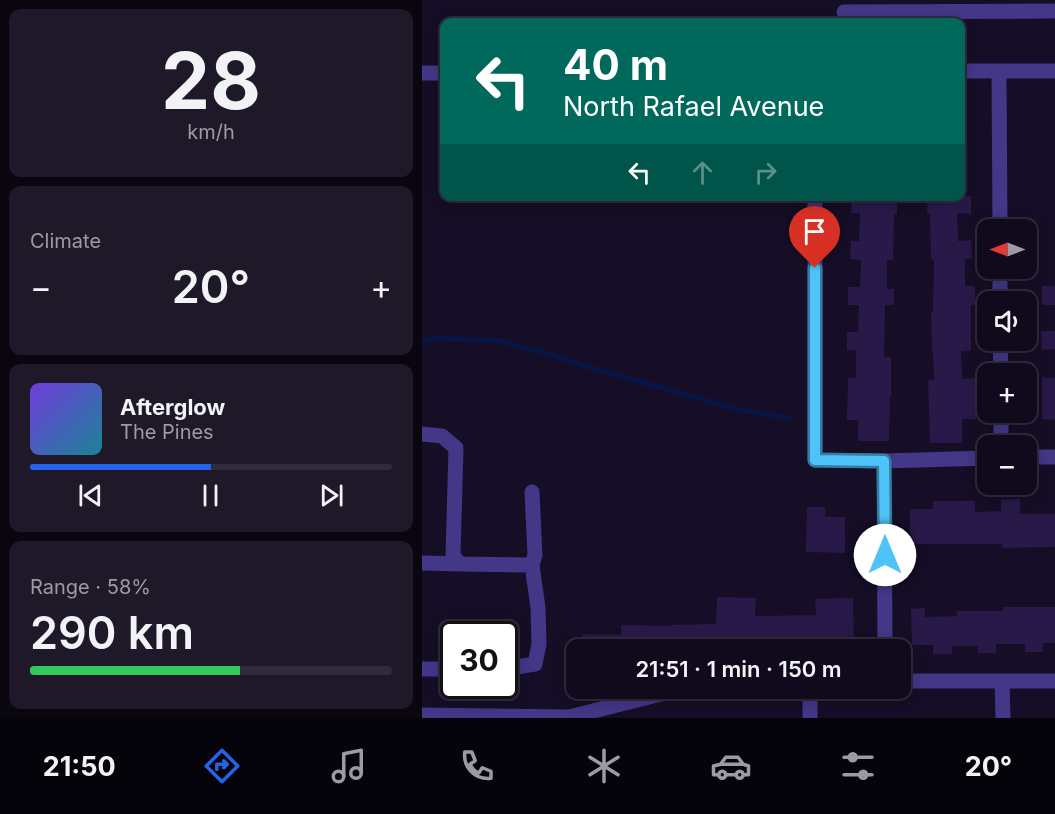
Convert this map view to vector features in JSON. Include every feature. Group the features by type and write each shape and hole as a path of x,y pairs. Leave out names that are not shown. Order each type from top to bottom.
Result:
{"street":[{"path":"844,11 1055,10"},
{"path":"965,71 1055,71"},
{"path":"999,71 1000,219"},
{"path":"422,73 440,72"},
{"path":"815,201 815,460 977,458"},
{"path":"422,434 442,436 456,447 453,556 460,564"},
{"path":"1037,457 1055,458"},
{"path":"884,461 885,639"},
{"path":"518,667 535,664 539,644 538,608 532,565 535,555 532,492"},
{"path":"422,563 532,565"},
{"path":"422,669 440,669"},
{"path":"911,681 1055,681"},
{"path":"1002,681 1003,718"},
{"path":"422,715 569,717 619,711 653,699"},
{"path":"810,699 810,718"}],"building":[{"path":"965,196 971,196 971,214 957,213 958,241 971,240 972,259 965,259 965,286 975,286 975,305 971,305 971,351 961,351 962,379 975,378 976,419 962,419 962,443 930,443 928,380 934,380 931,312 933,312 934,259 931,260 930,213 927,213 928,201 965,201"},
{"path":"852,201 897,201 897,214 894,214 893,260 887,260 887,289 894,289 894,305 885,305 884,357 891,357 889,441 858,441 858,420 847,420 848,378 856,378 856,350 847,350 847,332 858,332 859,305 848,305 848,287 860,287 861,260 850,259 851,241 859,241 860,213 851,213"},
{"path":"1042,286 1055,286 1055,305 1042,305"},
{"path":"1041,331 1055,331 1055,349 1042,350"},
{"path":"1042,377 1055,378 1055,420 1042,419"},
{"path":"1020,499 1020,514 1055,514 1055,547 1002,548 1002,544 910,544 910,509 933,509 933,501 975,501 975,512 1001,511 1001,500"},
{"path":"807,507 825,507 825,517 845,517 845,553 806,552"},
{"path":"717,597 756,598 755,616 816,615 815,599 853,598 854,639 582,639 582,634 621,635 621,625 716,624"},
{"path":"1003,607 1055,607 1055,643 1043,643 1043,652 1025,652 1025,644 996,644 996,653 978,653 978,646 952,646 952,654 933,654 933,645 912,645 911,609 925,608 925,617 957,616 957,611 1003,611"}],"waterway":[{"path":"422,341 436,338 499,341 736,409 789,418"}],"route":[{"path":"815,268 815,460 884,461 885,555"}]}
